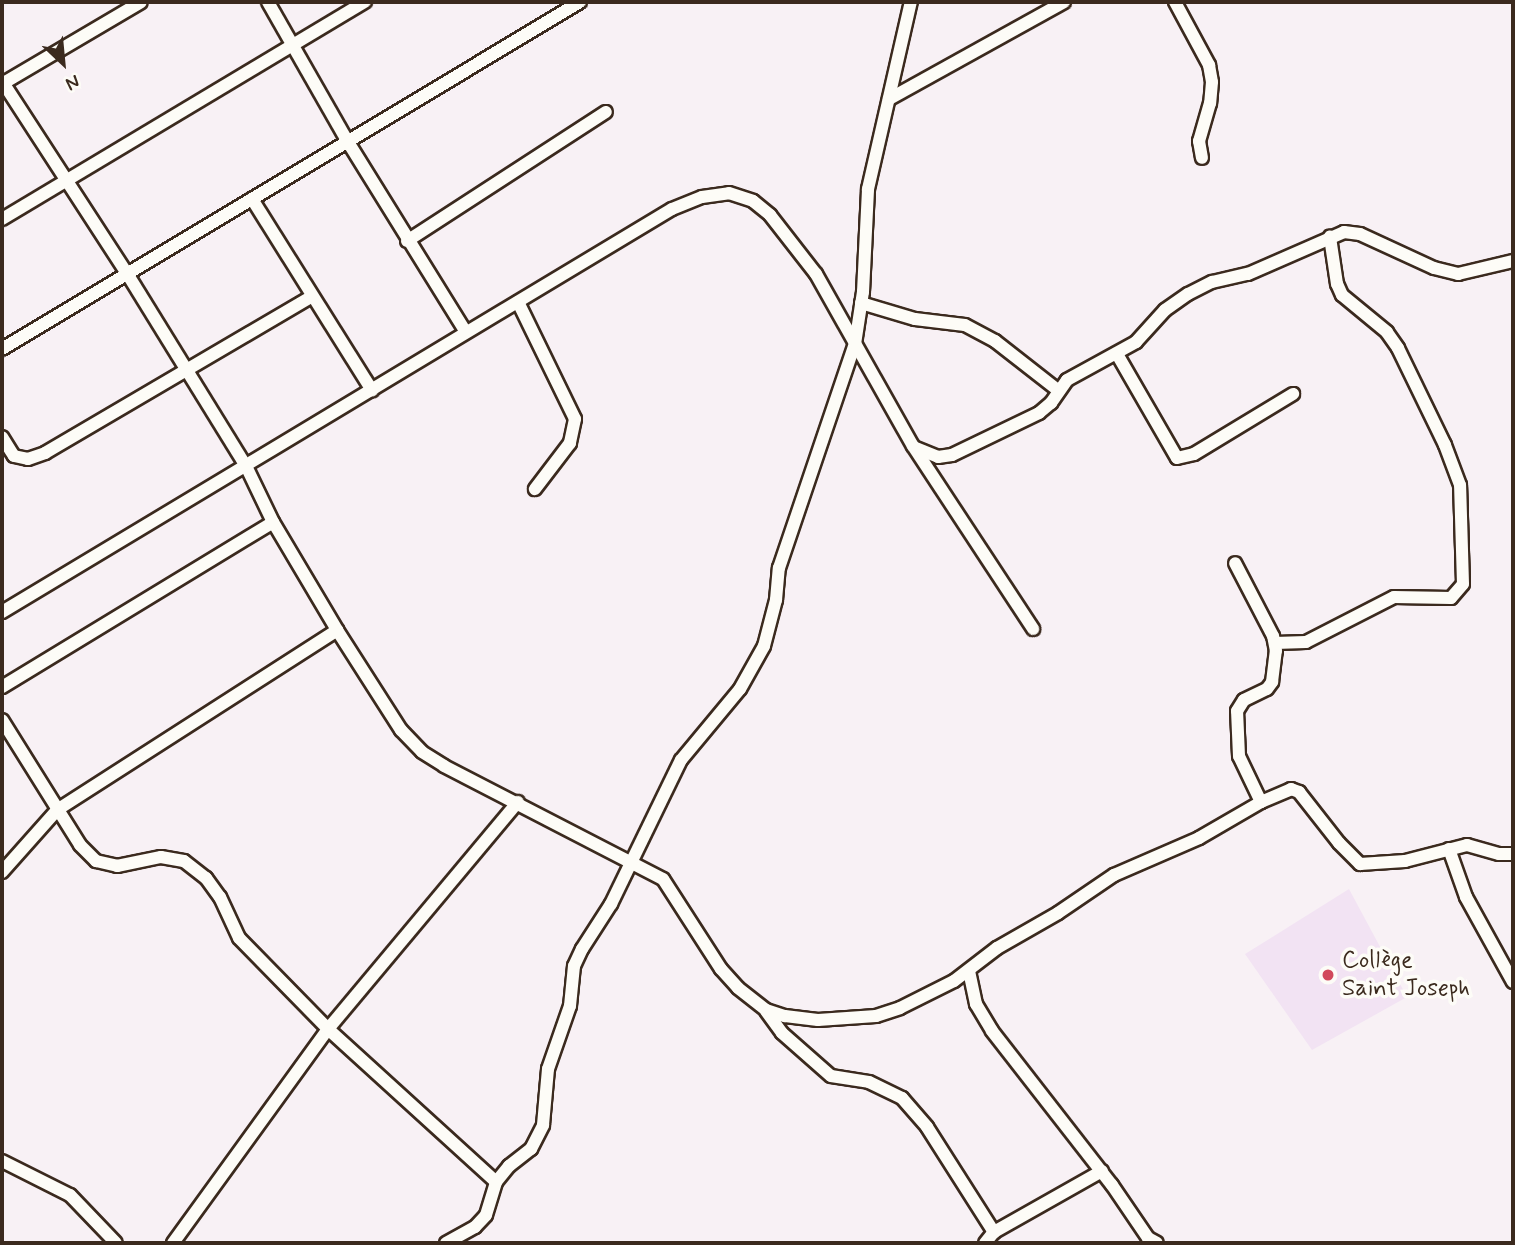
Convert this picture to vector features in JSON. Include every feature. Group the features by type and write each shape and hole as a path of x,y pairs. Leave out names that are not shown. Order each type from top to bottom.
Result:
{"street":[{"path":"141,2 2,82 128,275 246,466 273,522 401,730 422,752 633,862 671,887 721,969 738,988 766,1010 782,1033 831,1076 869,1082 902,1098 927,1127 994,1233"},
{"path":"268,2 407,241 465,331"},
{"path":"2,219 66,178 365,2"},
{"path":"2,349 580,2"},
{"path":"446,1243 475,1227 486,1215 496,1182 509,1166 531,1149 543,1125 548,1069 570,1006 574,966 633,862 681,760 740,689 764,646 776,600 779,568 855,344 861,303 868,189 911,2"},
{"path":"889,99 1064,2"},
{"path":"1175,2 1209,65 1212,82 1210,103 1199,141 1202,158"},
{"path":"407,241 606,112"},
{"path":"2,612 372,390 465,331 672,209 702,197 729,193 753,201 778,225 816,274 913,446 1033,629"},
{"path":"252,199 311,297 372,390"},
{"path":"913,446 938,457 952,455 1040,412 1051,404 1067,380 1136,342 1165,310 1188,294 1212,282 1248,274 1344,232 1360,234 1434,268 1458,274 1513,261"},
{"path":"1275,643 1306,642 1394,597 1451,597 1463,584 1460,485 1445,445 1398,348 1387,332 1342,295 1337,284 1330,237"},
{"path":"2,437 14,456 28,459 45,453 311,297"},
{"path":"518,302 575,419 570,443 536,489"},
{"path":"861,303 915,319 965,325 995,341 1059,391"},
{"path":"1117,354 1177,458 1194,454 1293,394"},
{"path":"2,687 273,522"},
{"path":"1236,563 1275,643 1272,682 1261,695 1244,700 1237,711 1239,756 1261,802"},
{"path":"2,872 57,810 337,630"},
{"path":"2,720 80,845 96,861 117,866 161,857 184,861 206,878 220,897 239,938 328,1029 496,1182"},
{"path":"766,1010 785,1016 818,1020 876,1016 900,1008 969,971 998,948 1058,913 1114,875 1199,838 1261,802 1292,789 1299,792 1339,843 1360,864 1405,861 1467,845 1499,854 1513,854"},
{"path":"173,1243 328,1029 518,802"},
{"path":"1449,849 1466,897 1513,982"},
{"path":"969,971 975,1004 992,1031 1102,1171 1149,1238 1157,1243"},
{"path":"2,1161 70,1195 116,1243"},
{"path":"985,1243 994,1233 1102,1171"}],"shaded area":[{"name":"Collège Saint Joseph","path":"1349,889 1407,997 1312,1050 1245,954"}],"place":[{"name":"Collège Saint Joseph","path":"1328,975"}]}
